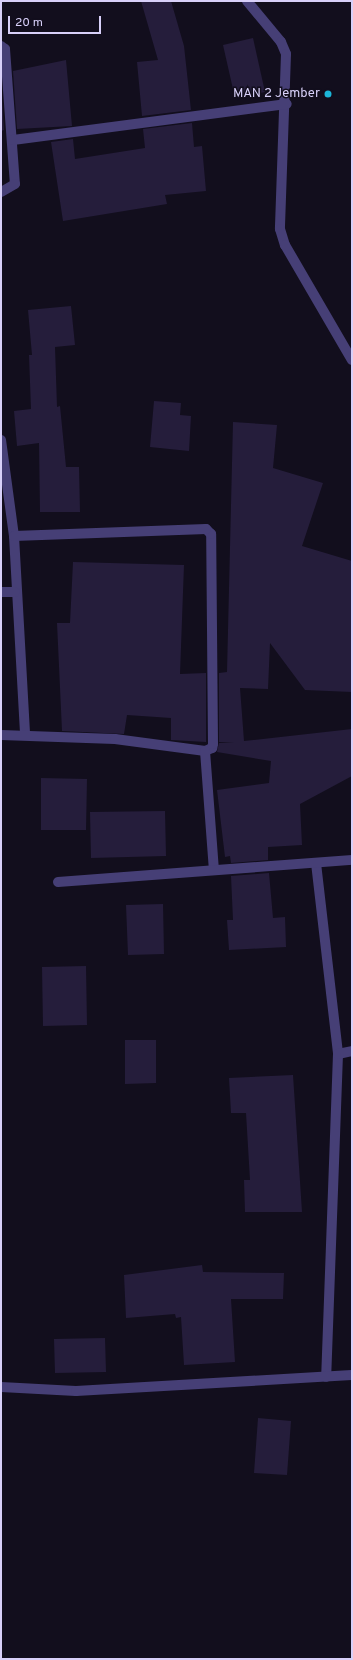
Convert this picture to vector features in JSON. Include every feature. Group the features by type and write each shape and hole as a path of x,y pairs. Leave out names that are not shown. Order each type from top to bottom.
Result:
{"street":[{"path":"247,1 281,42 286,54 287,104 280,229 285,245 352,360"},
{"path":"1,46 5,49 15,184 1,192"},
{"path":"12,140 287,104"},
{"path":"1,440 2,463 14,536 25,734"},
{"path":"1,735 25,734 115,739 205,751 212,748 213,744 211,534 206,529 14,536"},
{"path":"1,592 16,592"},
{"path":"205,751 214,870"},
{"path":"58,882 352,860"},
{"path":"316,863 338,1054 326,1377"},
{"path":"338,1054 352,1051"},
{"path":"1,1387 76,1390 352,1376"}],"building":[{"path":"141,1 171,1 184,46 191,110 142,116 137,62 158,60"},
{"path":"253,38 265,92 235,98 223,45"},
{"path":"66,60 72,126 17,129 13,71"},
{"path":"1,83 4,130 1,131"},
{"path":"192,123 194,147 202,146 206,191 165,195 167,204 63,221 51,142 73,139 75,159 145,148 143,129"},
{"path":"71,306 75,345 55,347 57,407 60,406 66,467 79,467 80,512 40,512 39,443 17,446 14,411 31,409 29,355 32,355 28,310"},
{"path":"154,401 181,403 180,415 191,416 189,451 150,447"},
{"path":"233,422 277,425 273,468 323,483 302,546 352,561 352,692 305,690 270,643 268,689 240,688 244,741 352,729 352,776 300,804 302,845 268,847 268,860 231,863 230,856 225,857 217,790 269,783 271,761 217,752 219,743 234,742 219,742 219,673 227,672"},
{"path":"73,562 184,565 180,674 206,673 206,742 171,740 171,718 127,715 124,734 62,731 57,623 70,623"},
{"path":"41,778 87,779 86,830 41,830"},
{"path":"165,811 166,856 91,858 90,812"},
{"path":"269,873 273,918 285,917 286,947 229,950 227,920 233,920 231,876"},
{"path":"163,904 164,954 128,955 126,905"},
{"path":"86,966 87,1025 43,1026 42,967"},
{"path":"125,1040 156,1040 156,1083 125,1084"},
{"path":"293,1075 302,1212 245,1212 244,1180 250,1180 246,1113 231,1113 229,1078"},
{"path":"202,1265 203,1272 284,1273 283,1299 231,1299 235,1362 184,1365 181,1317 176,1318 175,1314 126,1318 124,1275"},
{"path":"105,1338 106,1372 55,1373 54,1339"},
{"path":"258,1418 291,1421 287,1475 254,1473"}],"place":[{"name":"MAN 2 Jember","path":"328,94"}]}
